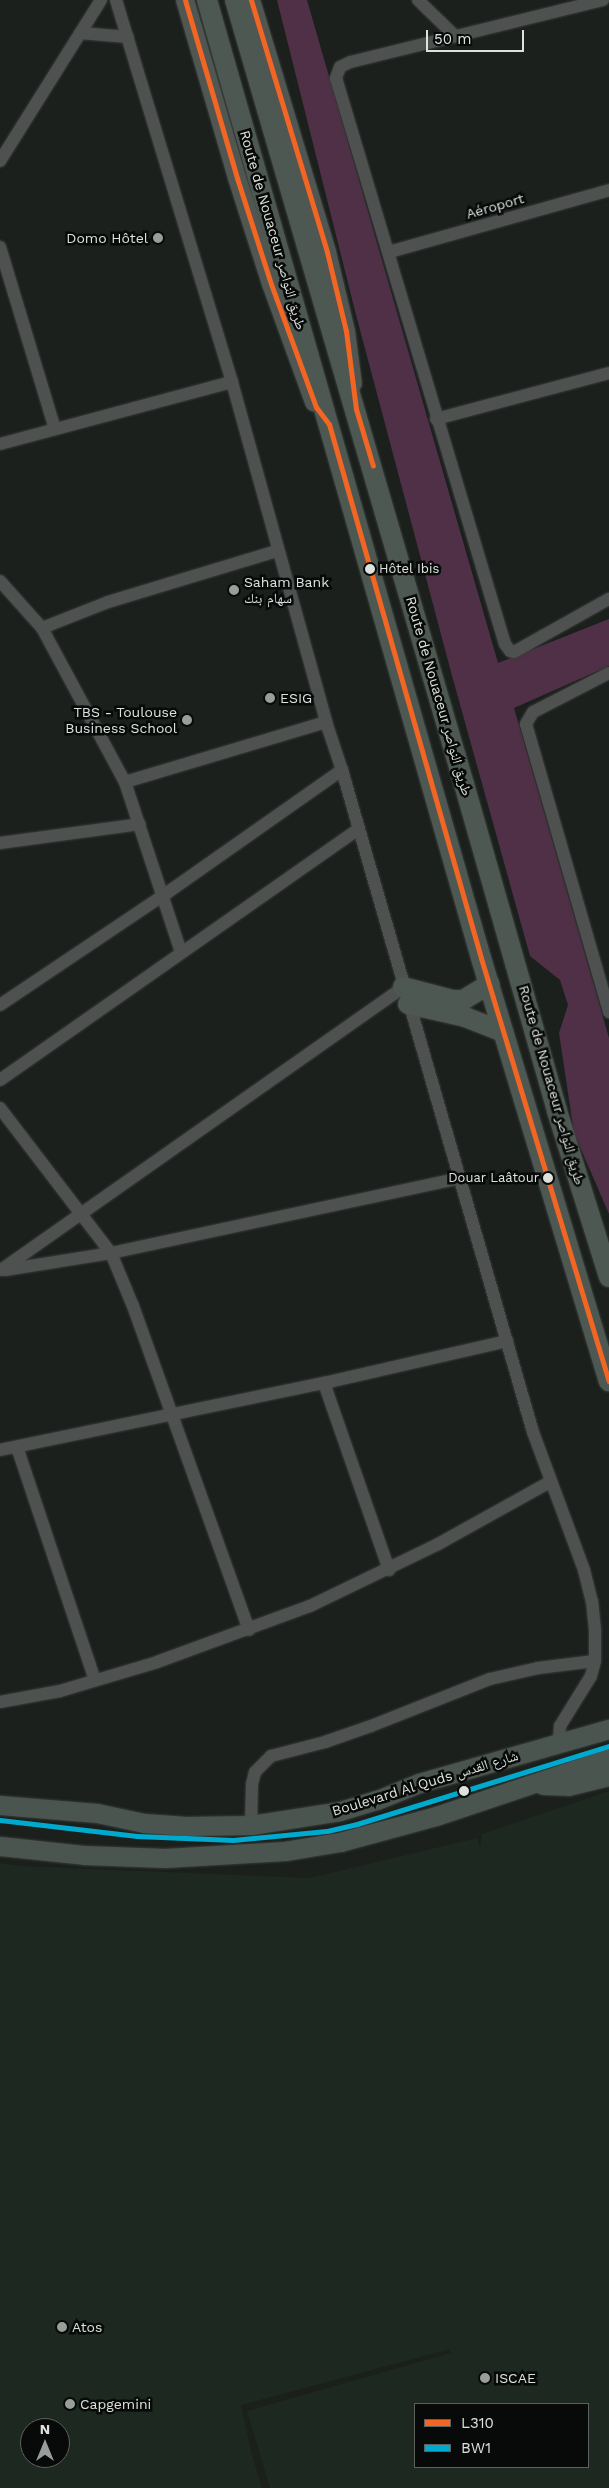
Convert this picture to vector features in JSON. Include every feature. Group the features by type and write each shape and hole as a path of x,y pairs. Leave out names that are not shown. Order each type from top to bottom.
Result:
{"highway":[{"name":"Route de Nouaceur طريق النواصر","path":"207,0 490,984 609,1381"},
{"name":"Route de Nouaceur طريق النواصر","path":"236,0 356,409 557,1111 602,1236 609,1277"},
{"path":"400,995 463,1000 490,984"},
{"path":"400,995 504,1032"}],"main road":[{"path":"185,0 237,178 274,293 316,407 329,424"},
{"path":"251,0 327,252 346,331 356,409"},
{"name":"Boulevard Al Quds شارع القدس","path":"0,1805 92,1813 144,1823 186,1826 251,1825 340,1811 377,1800 419,1783 609,1729"},
{"path":"0,1846 84,1855 156,1858 266,1854 340,1842 436,1816 609,1758"},
{"path":"535,1784 568,1786 609,1776"}],"street":[{"path":"0,161 101,0"},
{"path":"116,0 232,382 277,551 358,828 400,995 460,1178 550,1482 571,1533 592,1601 595,1630 595,1661 591,1676 560,1726 559,1742"},
{"path":"418,0 455,36"},
{"path":"603,0 350,62 338,70 336,78 389,252 436,419 505,644 510,651 514,652 609,599"},
{"path":"80,33 128,37"},
{"name":"Aéroport","path":"389,252 609,190"},
{"path":"0,247 56,429"},
{"path":"436,419 609,373"},
{"path":"0,444 232,382"},
{"path":"42,628 100,605 277,551"},
{"path":"0,581 42,628 125,782 164,895 181,952"},
{"path":"608,676 533,712 527,718 526,728 609,1012"},
{"path":"125,782 326,722"},
{"path":"0,1005 164,895 342,770"},
{"path":"0,844 140,824"},
{"path":"0,1080 358,828"},
{"path":"0,1270 400,995"},
{"path":"0,1108 111,1252 133,1306 170,1414 249,1630"},
{"path":"0,1270 111,1252 460,1178"},
{"path":"0,1450 324,1384 507,1340"},
{"path":"324,1384 389,1570"},
{"path":"17,1447 95,1680"},
{"path":"0,1702 60,1691 157,1662 249,1630 310,1606 389,1570 550,1482"},
{"path":"251,1825 254,1772 271,1756 325,1742 371,1726 490,1679 545,1667 595,1661"}],"shaded area":[{"path":"277,0 307,0 498,663 609,619 609,666 514,708 609,1038 609,1214 574,1133 559,1033 568,1005 560,980 530,956 451,672 355,311"},
{"path":"609,1791 609,2488 270,2488 247,2411 451,2353 450,2349 241,2405 252,2455 262,2488 0,2488 0,1863 19,1866 310,1878 477,1838 480,1847 482,1834"}],"transit line":[{"name":"L310","path":"185,0 237,178 271,284 316,407 329,424 481,958 609,1381"},
{"name":"L310","path":"251,0 327,252 346,331 356,409 373,466"},
{"name":"BW1","path":"0,1820 137,1836 233,1840 327,1831 357,1824 609,1746"}],"place":[{"name":"Domo Hôtel","path":"158,238"},
{"name":"Hôtel Ibis","path":"370,569"},
{"name":"Saham Bank سهام بنك","path":"234,590"},
{"name":"ESIG","path":"270,698"},
{"name":"TBS - Toulouse Business School","path":"187,720"},
{"name":"Douar Laâtour","path":"548,1178"},
{"name":"Atos","path":"62,2327"},
{"name":"ISCAE","path":"485,2378"},
{"name":"Capgemini","path":"70,2404"}]}
